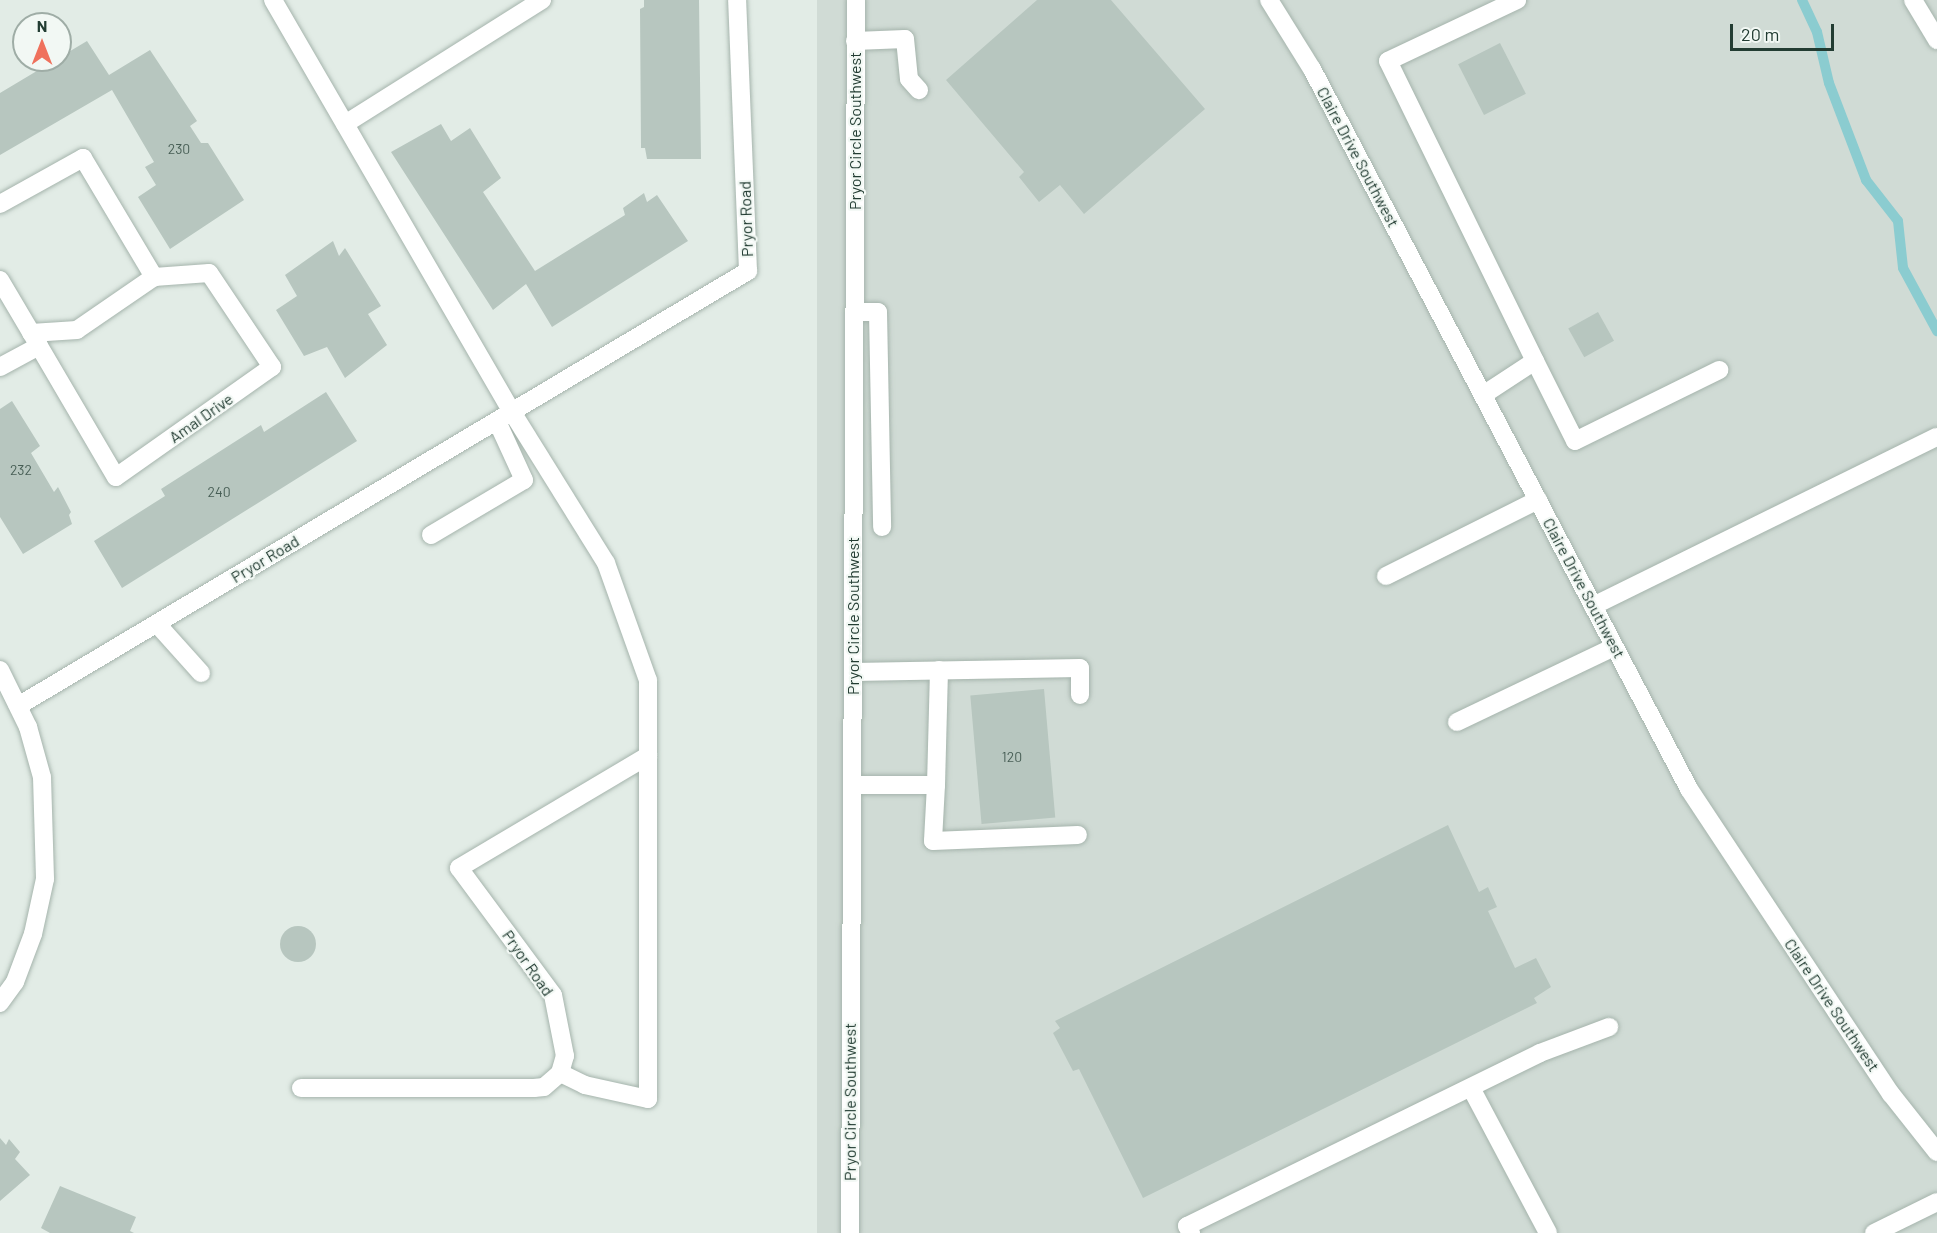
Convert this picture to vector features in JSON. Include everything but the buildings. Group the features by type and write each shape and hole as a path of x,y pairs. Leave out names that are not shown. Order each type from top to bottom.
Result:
{"street":[{"path":"273,0 345,124 504,416 606,563 648,680 648,1099 585,1085 560,1073 544,1087 534,1088 301,1088"},
{"path":"345,124 542,0"},
{"name":"Pryor Road","path":"18,706 748,271 737,0"},
{"name":"Pryor Circle Southwest","path":"850,1233 856,0"},
{"name":"Claire Drive Southwest","path":"1269,0 1312,69 1689,789 1891,1094 1937,1152"},
{"path":"1517,0 1388,61 1575,441 1719,370"},
{"path":"1913,0 1937,40"},
{"path":"855,41 905,39 909,79 919,90"},
{"path":"0,204 82,158 154,277 77,330 35,339 0,367"},
{"name":"Amal Drive","path":"0,280 116,477 272,367 209,273 154,277"},
{"path":"853,526 887,526 878,312 854,312"},
{"path":"1483,395 1535,362"},
{"path":"431,535 524,480 504,416"},
{"path":"1593,606 1937,437"},
{"path":"1386,576 1538,500"},
{"path":"157,624 201,673"},
{"path":"1457,722 1614,647"},
{"path":"853,672 1080,668 1080,695"},
{"path":"0,670 18,706 42,777 45,879 33,934 15,982 0,1003"},
{"path":"939,670 933,841 1078,835"},
{"name":"Pryor Road","path":"560,1073 565,1056 553,995 459,868 648,756"},
{"path":"852,784 936,784"},
{"path":"1191,1233 1187,1226 1540,1053 1610,1027"},
{"path":"1471,1088 1548,1233"},
{"path":"1874,1233 1937,1202"}],"shaded area":[{"path":"817,0 1937,0 1937,1233 817,1233"}],"waterway":[{"path":"1802,0 1817,32 1829,83 1866,180 1898,221 1903,268 1937,331"}]}
